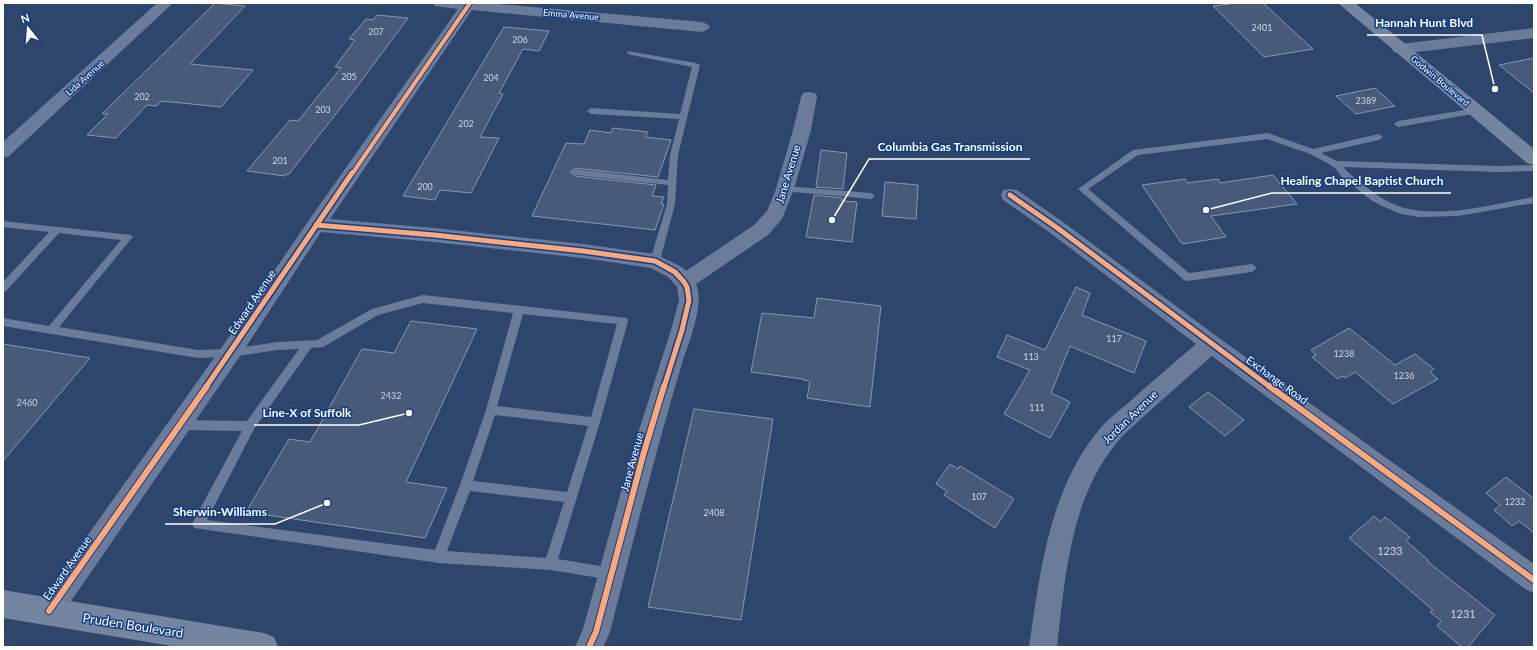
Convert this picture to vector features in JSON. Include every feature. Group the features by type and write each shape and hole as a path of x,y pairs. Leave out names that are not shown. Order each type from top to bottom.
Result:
{"main road":[{"name":"Godwin Boulevard","path":"1346,3 1534,159"},
{"name":"Pruden Boulevard","path":"3,604 264,647"}],"street":[{"name":"Lida Avenue","path":"3,152 166,3"},
{"name":"Emma Avenue","path":"440,3 470,4 702,27"},
{"name":"Edward Avenue","path":"49,611 230,353 316,225 470,4"},
{"path":"1400,49 1534,33"},
{"name":"Jane Avenue","path":"589,647 596,632 613,574 644,452 682,330 689,300 687,288 684,282 761,230 775,214 785,189 802,130 809,97"},
{"name":"Exchange Road","path":"1010,195 1056,227 1211,344 1534,580"},
{"path":"316,225 434,235 584,251 655,261 675,272 684,282"},
{"name":"Jordan Avenue","path":"1043,647 1051,583 1069,505 1085,469 1106,438 1211,344"}],"lane":[{"path":"631,53 696,65 674,155 671,204 655,261"},
{"path":"592,111 683,117"},
{"path":"1398,124 1476,111"},
{"path":"1252,268 1187,277 1082,189 1136,152 1268,136 1314,152 1335,164 1367,192 1385,204 1403,211 1428,215 1452,214 1534,200"},
{"path":"1314,152 1379,137"},
{"path":"1335,164 1498,170 1534,168"},
{"path":"575,172 672,183"},
{"path":"785,189 872,196"},
{"path":"3,224 128,237 51,330"},
{"path":"3,288 57,230"},
{"path":"3,322 198,354 230,353 278,346 319,344 376,312 423,299 519,308 623,321 595,422 550,564"},
{"path":"439,557 466,485 491,410 519,308"},
{"path":"308,344 250,426 198,524 439,557 550,564 613,574"},
{"path":"491,410 595,422"},
{"path":"180,425 250,426"},
{"path":"466,485 571,498"}],"building":[{"path":"215,3 245,6 190,64 253,70 221,107 162,101 156,106 147,105 116,138 87,135 108,114 102,114"},
{"path":"1236,3 1263,3 1313,49 1264,57 1213,6"},
{"path":"377,15 408,18 289,174 286,174 285,176 247,171 290,120 298,121 341,68 335,67 355,40 349,39 366,19 373,20"},
{"path":"504,27 549,31 539,51 523,49 499,93 503,94 480,137 499,138 471,193 440,190 435,200 403,196"},
{"path":"1534,58 1534,93 1499,65"},
{"path":"1375,88 1395,106 1356,114 1336,96"},
{"path":"613,128 648,132 645,137 671,140 658,177 575,168 570,172 575,176 656,185 652,196 664,197 661,204 664,204 655,230 532,216 566,143 584,144 590,130 611,133"},
{"path":"821,150 847,153 843,189 816,187"},
{"path":"1273,175 1297,204 1211,216 1226,237 1182,244 1142,185 1185,179 1187,183 1218,179 1220,183"},
{"path":"885,182 918,185 916,219 882,216"},
{"path":"814,195 842,198 842,201 857,202 852,242 806,237"},
{"path":"1076,287 1090,293 1082,315 1146,341 1134,373 1070,346 1051,393 1070,402 1050,438 1004,414 1030,370 997,357 1007,335 1045,350"},
{"path":"817,298 881,306 870,407 807,398 810,381 751,372 762,313 814,318"},
{"path":"411,321 477,329 406,482 447,488 425,538 246,512 289,439 310,442 362,349 394,353"},
{"path":"1349,328 1395,365 1415,354 1434,369 1430,372 1438,379 1393,404 1355,372 1345,378 1343,376 1338,379 1312,357 1316,355 1311,350"},
{"path":"3,344 90,358 3,461"},
{"path":"1208,392 1244,420 1225,436 1189,407"},
{"path":"694,409 773,419 741,620 648,607"},
{"path":"950,464 958,469 960,466 1014,499 995,528 944,495 947,491 936,484"},
{"path":"1506,477 1534,499 1534,533 1519,521 1512,526 1494,510 1500,505 1486,493"},
{"path":"1374,516 1381,522 1385,517 1410,537 1406,541 1428,560 1427,561 1495,615 1468,647 1462,647 1437,626 1441,621 1430,612 1433,610 1349,538"}],"cycle path":[{"path":"49,611 230,353 316,225 470,3"},
{"path":"1010,195 1056,227 1211,344 1534,580"},
{"path":"316,225 434,235 583,251 655,261 675,272 684,282 687,287 689,300 682,330 644,452 596,632 589,647"}],"place":[{"name":"Hannah Hunt Blvd","path":"1495,89"},
{"name":"Healing Chapel Baptist Church","path":"1206,210"},
{"name":"Columbia Gas Transmission","path":"832,220"},
{"name":"Line-X of Suffolk","path":"409,413"},
{"name":"Sherwin-Williams","path":"327,503"}]}
